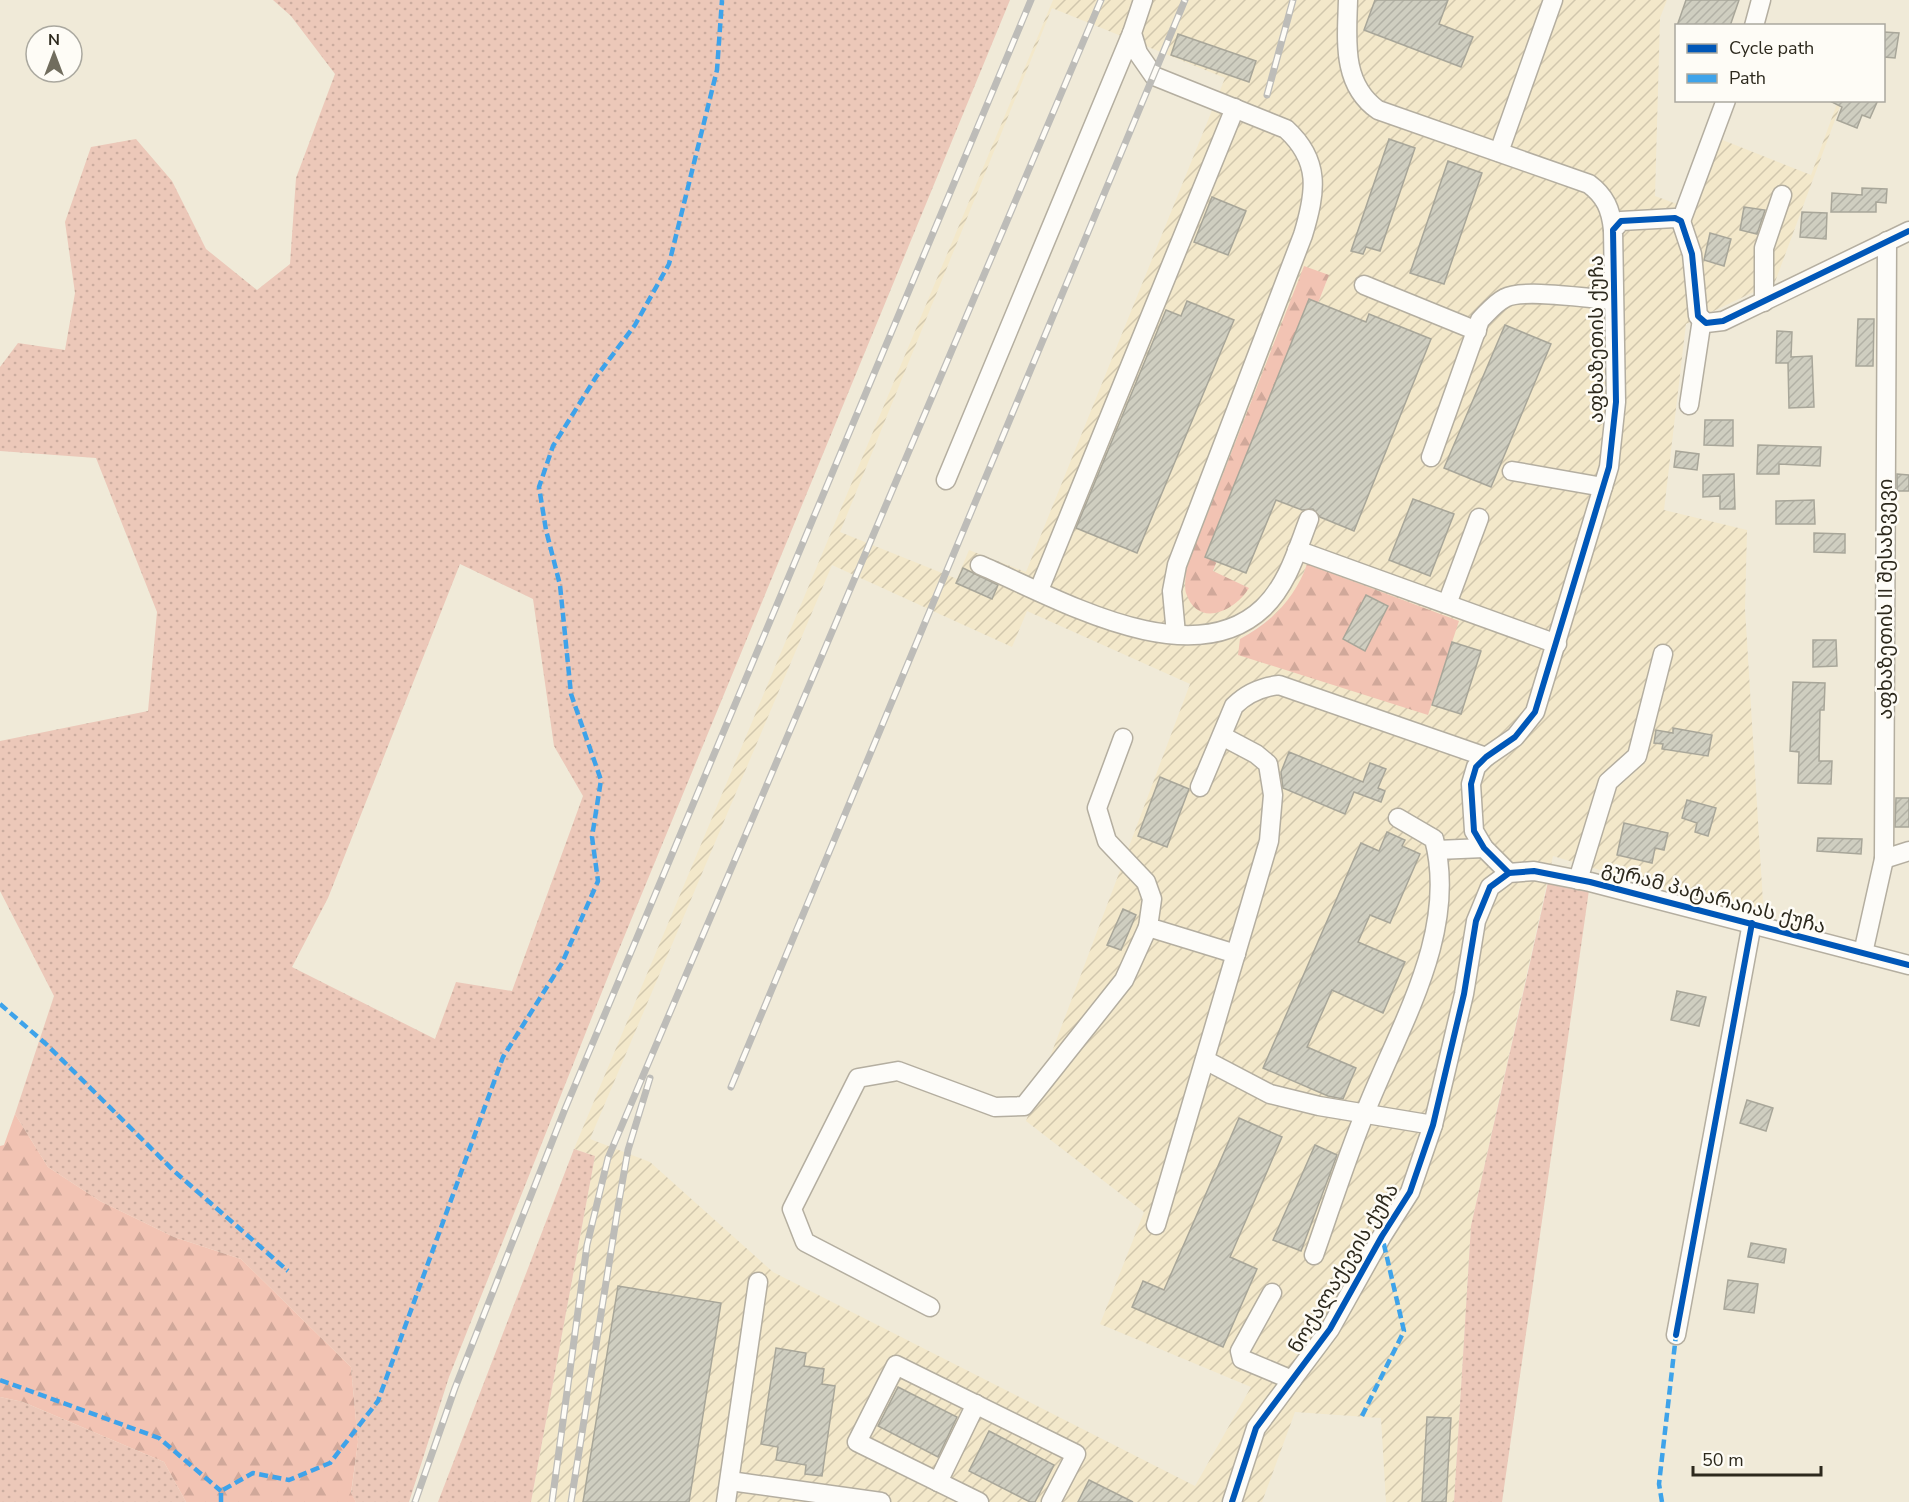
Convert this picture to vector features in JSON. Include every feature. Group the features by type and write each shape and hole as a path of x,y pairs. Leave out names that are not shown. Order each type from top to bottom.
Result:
{"street":[{"path":"946,480 1132,33 1143,0"},
{"path":"1348,0 1347,60 1351,74 1369,104 1378,110 1589,184 1600,192 1606,202 1611,214 1613,230"},
{"path":"1498,152 1553,0"},
{"path":"1755,24 1761,0"},
{"path":"1132,33 1138,53 1154,76 1286,129 1301,143 1309,158 1312,204 1303,235 1177,565 1172,591 1176,634"},
{"path":"1725,102 1681,221 1692,254 1698,316 1706,323 1723,321 1909,231"},
{"path":"1039,590 1234,108"},
{"path":"1764,302 1764,248 1782,195"},
{"name":"აფხაზეთის ქუჩა","path":"1509,873 1484,848 1474,831 1471,784 1476,767 1486,757 1515,737 1535,712 1609,467 1616,402 1613,230 1621,221 1675,218 1681,221"},
{"name":"აფხაზეთის II შესახვევი","path":"1863,953 1884,859 1887,242"},
{"path":"1364,285 1477,331"},
{"path":"1431,457 1480,320 1506,297 1526,293 1613,300"},
{"path":"1689,405 1702,320"},
{"path":"1512,471 1603,488"},
{"path":"1447,604 1479,518"},
{"path":"980,565 1116,623 1176,634 1218,633 1240,623 1263,608 1287,577 1309,519"},
{"path":"1297,550 1557,644"},
{"path":"1578,880 1608,782 1637,756 1662,654"},
{"path":"1200,787 1234,706 1242,697 1263,687 1279,685 1486,757"},
{"path":"1156,1225 1269,841 1273,795 1268,764 1256,754 1222,736"},
{"path":"930,1307 805,1242 792,1209 858,1078 898,1071 995,1107 1024,1106 1124,980 1148,927 1152,899 1146,882 1107,840 1097,808 1123,738"},
{"path":"1314,1255 1364,1114 1425,968 1439,897 1439,860 1434,838 1398,818"},
{"path":"1437,850 1484,848"},
{"path":"1884,859 1909,851"},
{"name":"გურამ პატარაიას ქუჩა","path":"1509,873 1534,871 1578,880 1909,965"},
{"name":"ნოქალაქევის ქუჩა","path":"1232,1502 1257,1428 1330,1329 1382,1236 1410,1192 1433,1125 1464,994 1476,921 1490,887 1509,873"},
{"path":"1676,1335 1752,923"},
{"path":"1148,927 1236,954"},
{"path":"1204,1060 1270,1094 1364,1114 1433,1125"},
{"path":"726,1502 759,1282"},
{"path":"1272,1293 1240,1351 1242,1359 1292,1380"},
{"path":"979,1502 857,1442 896,1365 1076,1454 1052,1502"},
{"path":"938,1482 976,1404"},
{"path":"729,1481 881,1502"}],"shaded area":[{"path":"273,0 1010,0 615,959 449,1377 409,1502 356,1502 351,1494 358,1442 351,1367 241,1259 174,1237 100,1201 48,1167 15,1114 54,996 0,891 0,741 148,711 157,612 96,458 0,451 0,367 18,343 65,350 75,293 65,222 91,147 136,139 172,181 206,249 257,290 290,264 296,178 335,74 291,16","holes":["460,564 533,599 554,746 583,796 512,991 456,982 435,1039 292,967 328,898"]},
{"path":"1053,0 1667,0 1660,18 1655,196 1693,210 1715,137 1811,175 1838,102 1842,102 1775,282 1686,324 1664,510 1747,530 1745,609 1764,919 1553,856 1471,1226 1454,1502 1386,1502 1381,1418 1295,1412 1262,1502 531,1502 595,1156 574,1149","holes":["1052,8 1225,78 1026,572 969,550 957,579 840,532","1329,275 1213,572 1249,588 1186,569","1307,564 1428,715 1240,639 1277,613 1300,584","832,565 1012,647 1027,611 1190,684 1026,1121 1144,1212 1100,1324 1251,1387 1195,1486 773,1272 650,1162 590,1139"]},
{"path":"1548,882 1589,890 1502,1502 1454,1502 1471,1226"},
{"path":"574,1149 595,1156 531,1502 438,1502"},
{"path":"0,1397 23,1402 164,1462 186,1502 0,1502"}],"green space":[{"path":"1304,266 1329,275 1213,571 1249,588 1235,604 1226,609 1217,613 1199,611 1186,593 1186,569"},
{"path":"1307,564 1459,621 1428,715 1238,655 1240,639 1262,625 1281,608 1296,587"},
{"path":"15,1114 48,1167 100,1201 174,1237 241,1259 351,1367 358,1442 351,1493 356,1502 186,1502 164,1462 23,1402 0,1397 0,1146 4,1145"}],"building":[{"path":"1375,0 1448,0 1439,24 1473,37 1461,67 1364,30"},
{"path":"1686,0 1739,0 1731,24 1678,24"},
{"path":"1885,32 1899,33 1895,58 1885,57"},
{"path":"1178,34 1256,61 1249,82 1171,55"},
{"path":"1832,102 1877,102 1870,118 1862,115 1857,128 1837,120 1842,107"},
{"path":"1389,139 1415,148 1380,251 1366,247 1363,254 1351,251"},
{"path":"1448,161 1482,173 1444,284 1410,273"},
{"path":"1862,188 1887,189 1886,203 1876,202 1876,212 1831,212 1832,193 1862,195"},
{"path":"1212,197 1246,211 1228,255 1194,242"},
{"path":"1744,207 1765,210 1757,234 1740,230"},
{"path":"1802,212 1827,213 1826,239 1800,237"},
{"path":"1710,233 1731,239 1724,266 1704,260"},
{"path":"1309,299 1366,322 1369,314 1431,339 1354,531 1320,517 1313,509 1302,510 1276,500 1246,573 1205,557"},
{"path":"1187,301 1234,320 1137,553 1076,528 1166,310 1181,316"},
{"path":"1858,319 1874,319 1873,366 1856,366"},
{"path":"1505,325 1551,344 1491,487 1444,468"},
{"path":"1777,331 1792,332 1791,357 1812,356 1814,407 1789,408 1788,363 1776,363"},
{"path":"1705,420 1733,420 1733,446 1704,445"},
{"path":"1758,445 1821,447 1820,466 1779,464 1779,474 1757,474"},
{"path":"1676,451 1699,454 1697,470 1674,467"},
{"path":"1734,474 1735,509 1720,509 1720,496 1703,497 1703,475"},
{"path":"1897,474 1909,475 1909,491 1897,491"},
{"path":"1413,499 1454,514 1430,576 1389,560"},
{"path":"1814,500 1815,524 1776,524 1776,501"},
{"path":"1814,533 1845,534 1845,553 1814,552"},
{"path":"963,568 998,585 992,599 956,583"},
{"path":"1366,595 1388,606 1365,651 1343,639"},
{"path":"1813,640 1836,640 1837,666 1813,667"},
{"path":"1452,642 1481,651 1461,714 1432,705"},
{"path":"1793,682 1825,683 1824,710 1820,710 1819,761 1832,761 1831,784 1798,783 1799,752 1790,751"},
{"path":"1673,728 1712,735 1708,756 1662,749 1663,744 1654,743 1656,730 1673,733"},
{"path":"1289,752 1363,782 1370,763 1386,769 1378,788 1385,791 1381,802 1354,792 1345,814 1283,788 1281,772"},
{"path":"1160,777 1189,789 1167,847 1138,836"},
{"path":"1896,798 1909,798 1909,827 1895,827"},
{"path":"1687,800 1716,808 1708,836 1695,832 1697,823 1682,818"},
{"path":"1624,823 1668,833 1664,850 1655,848 1652,863 1617,855"},
{"path":"1387,832 1405,840 1402,846 1420,854 1390,923 1370,915 1358,942 1405,962 1383,1013 1332,990 1307,1047 1356,1068 1343,1099 1328,1096 1263,1068 1361,843 1379,851"},
{"path":"1818,838 1862,839 1861,854 1817,851"},
{"path":"1123,909 1136,915 1121,950 1107,945"},
{"path":"1677,991 1706,997 1699,1026 1671,1020"},
{"path":"1747,1100 1773,1108 1766,1131 1740,1123"},
{"path":"1239,1118 1282,1137 1230,1257 1257,1269 1223,1347 1132,1307 1143,1281 1164,1290"},
{"path":"1315,1145 1337,1155 1301,1251 1273,1240"},
{"path":"1751,1243 1786,1249 1784,1263 1748,1257"},
{"path":"1728,1280 1758,1284 1754,1313 1724,1309"},
{"path":"618,1286 721,1303 689,1502 583,1502"},
{"path":"776,1348 806,1353 804,1366 824,1369 822,1384 835,1386 822,1476 805,1474 806,1465 776,1460 778,1447 761,1444"},
{"path":"898,1387 957,1417 938,1457 878,1426"},
{"path":"1427,1417 1451,1418 1446,1502 1422,1502"},
{"path":"989,1431 1054,1465 1035,1502 1030,1502 969,1471"},
{"path":"1089,1480 1133,1502 1078,1502"}],"railway":[{"path":"415,1502 455,1388 565,1109 1031,0"},
{"path":"552,1502 587,1245 608,1158 1101,0"},
{"path":"731,1087 1185,0"},
{"path":"1267,95 1293,0"},
{"path":"571,1502 628,1150 650,1078"}],"marked path":[{"path":"221,1502 221,1491 253,1473 289,1480 330,1463 378,1401 503,1057 562,963 598,881 592,837 601,780 571,694 560,585 546,530 539,487 553,446 596,377 635,325 669,264 717,70 722,0"},
{"path":"0,1004 46,1044 174,1171 288,1271"},
{"path":"1362,1416 1404,1331 1382,1236"},
{"path":"1662,1502 1659,1484 1676,1335"},
{"path":"0,1380 159,1438 221,1491"}],"cycle path":[{"path":"1509,873 1484,848 1474,831 1471,784 1476,767 1486,757 1515,737 1535,712 1609,467 1616,402 1613,230 1621,221 1675,218 1681,221 1692,254 1698,316 1706,323 1723,321 1909,231"},
{"path":"1232,1502 1256,1428 1330,1329 1382,1236 1410,1192 1433,1125 1464,994 1476,921 1490,887 1509,873 1534,871 1590,882 1909,965"},
{"path":"1676,1335 1752,923"}]}
